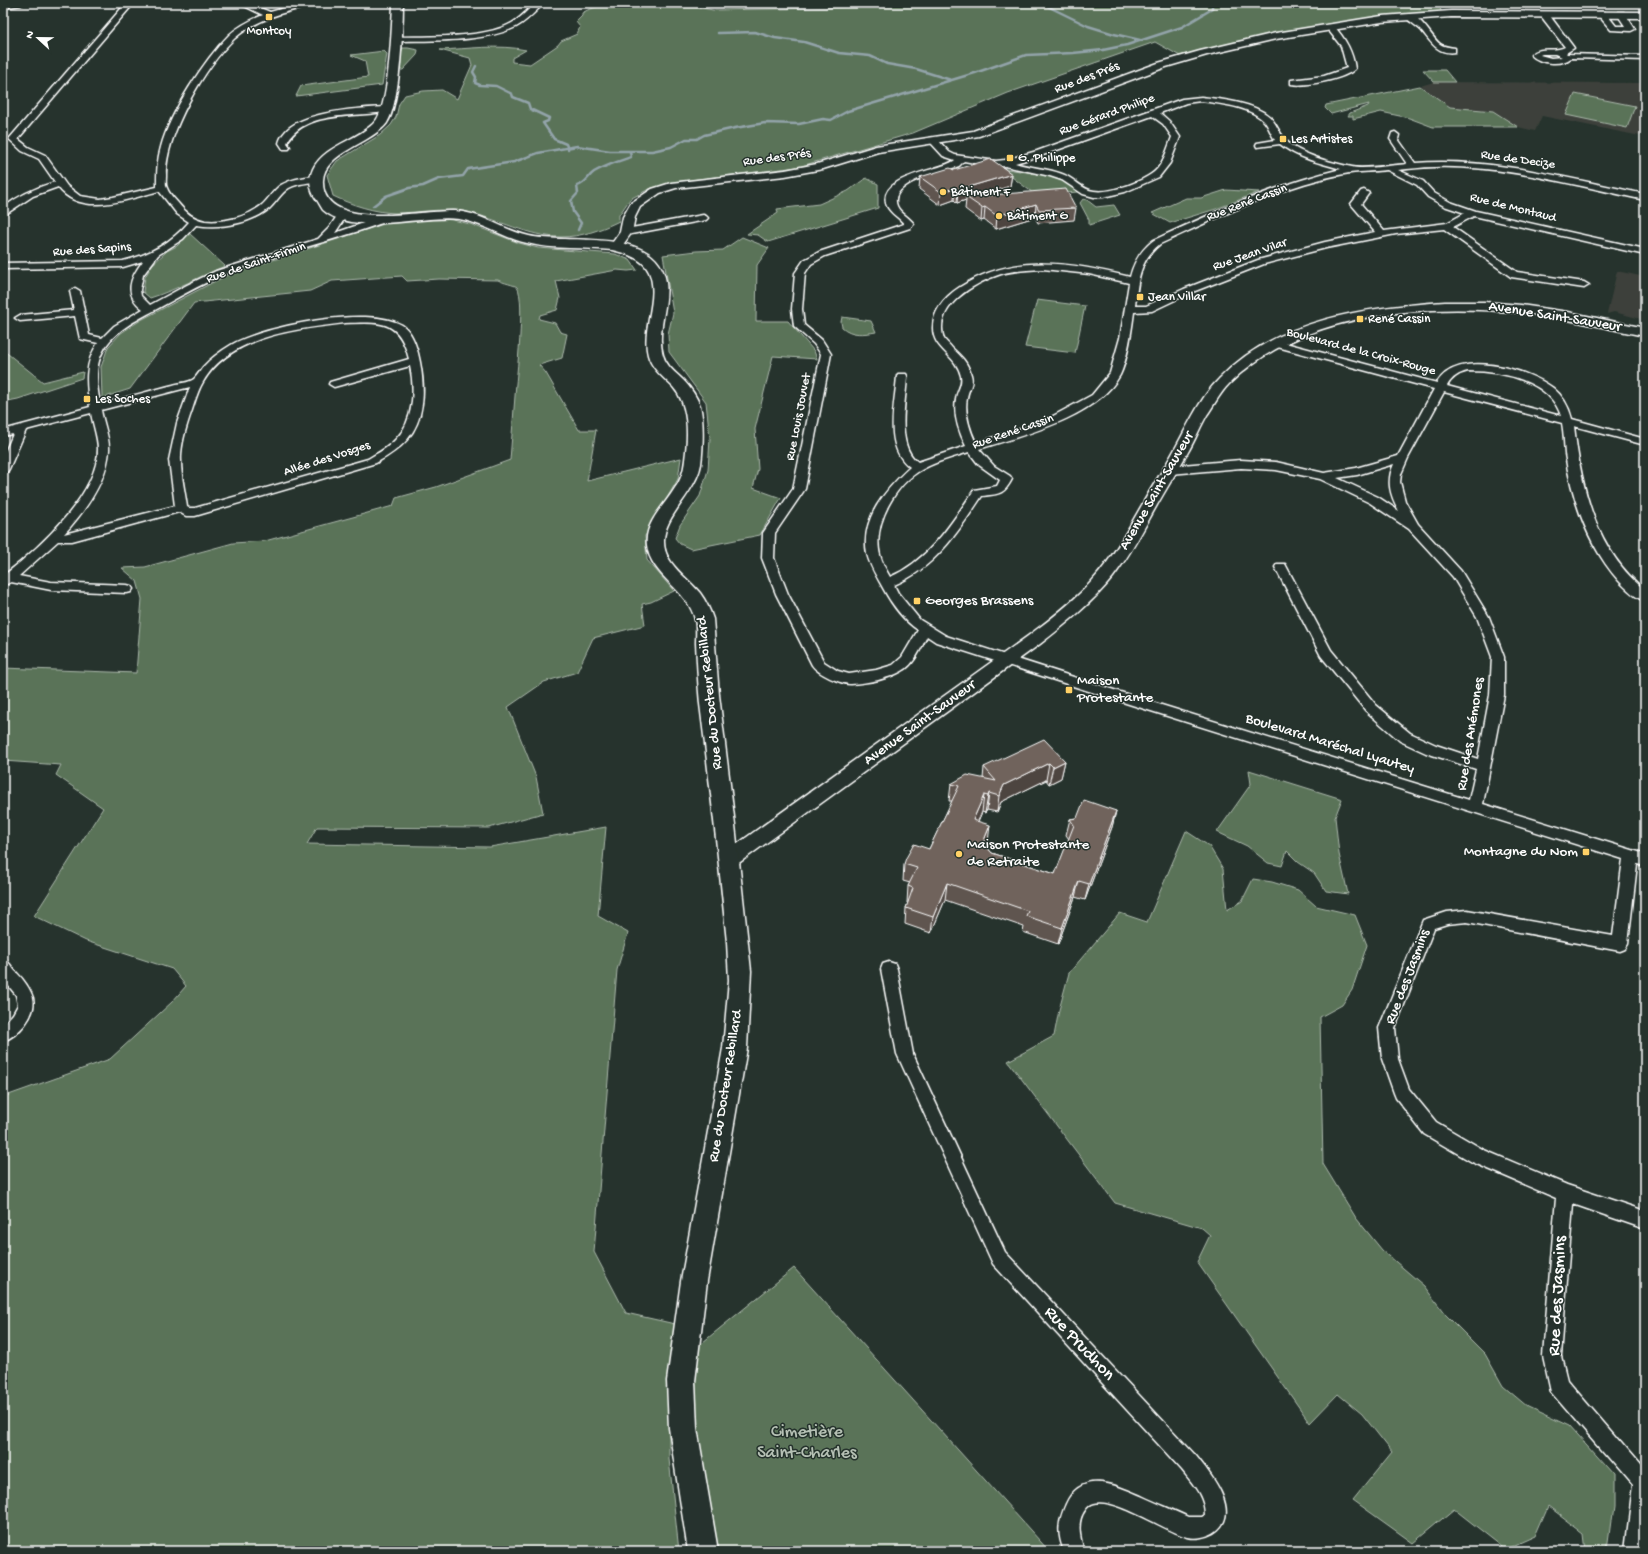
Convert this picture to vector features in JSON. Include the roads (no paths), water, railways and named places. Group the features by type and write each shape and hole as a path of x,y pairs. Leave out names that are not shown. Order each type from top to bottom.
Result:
{"main road":[{"path":"348,216 328,208 317,190 316,179 320,168 326,160 363,138 377,127 384,118 387,109 396,39 398,3"},
{"name":"Rue du Docteur Rebillard","path":"348,216 386,218 455,215 480,220 526,239 621,239 651,263 658,274 659,288 654,339 655,353 659,364 682,389 692,404 694,457 687,482 657,530 655,545 662,562 697,601 704,618 710,702 729,860 740,971 735,1048 694,1281 681,1381 683,1428 703,1551"}],"street":[{"path":"3,6 21,3"},
{"path":"130,3 13,139 25,149 43,158 60,183 73,196 95,201 122,199 162,188"},
{"path":"242,3 270,15"},
{"path":"312,3 270,15 251,24 233,36 223,47 200,79 177,119 166,142 162,166 162,188 178,210 194,222 210,224 228,222 247,217 266,206 280,191 287,186 302,180 316,179"},
{"path":"396,39 477,34 500,31 522,20 540,3"},
{"name":"Rue des Prés","path":"621,239 635,205 656,191 676,185 785,173 819,167 876,149 975,134 1162,65 1204,53 1276,36 1330,27 1410,17 1451,14 1645,15"},
{"path":"1544,14 1570,48 1563,55 1645,58"},
{"path":"1602,14 1614,28 1631,29 1621,14"},
{"path":"1410,17 1422,27 1436,46 1442,49 1452,50"},
{"path":"1294,82 1327,78 1351,69 1345,46 1338,34 1330,27"},
{"name":"Rue Gérard Philipe","path":"934,141 946,154 962,159 996,164 1006,163 1040,153 1185,101 1201,99 1234,103 1251,109 1267,118 1278,138 1290,148 1314,159 1352,170"},
{"path":"286,146 283,143 287,133 292,128 306,121 387,109"},
{"path":"1006,163 1016,167 1060,175 1090,193 1103,195 1112,193 1156,175 1160,172 1170,154 1176,137 1170,126 1160,116 1152,112"},
{"path":"3,133 18,132"},
{"path":"1395,135 1394,139 1413,166"},
{"path":"1260,145 1281,141"},
{"name":"Rue Louis Jouvet","path":"925,629 907,660 898,668 877,675 849,679 833,674 819,665 782,594 768,558 769,532 799,489 826,354 818,342 799,326 797,309 800,273 807,262 822,254 907,226 909,224 908,221 897,213 892,206 892,194 896,187 907,181 956,164 962,159"},
{"path":"1420,183 1424,174 1435,164"},
{"name":"Rue de Decize","path":"1385,167 1435,164 1516,171 1645,197"},
{"name":"Rue René Cassin","path":"1006,660 940,639 916,623 893,595 876,563 873,553 873,531 878,515 886,498 898,484 917,467 929,461 972,446 1046,424 1096,397 1115,374 1126,338 1134,281 1142,257 1146,250 1157,242 1262,196 1311,179 1352,170 1385,167"},
{"name":"Rue de Montaud","path":"1385,167 1420,183 1432,195 1447,204 1473,212 1645,252"},
{"path":"3,213 25,195 35,190 60,183"},
{"path":"1364,193 1356,204 1382,234"},
{"name":"Rue Jean Vilar","path":"1129,309 1148,308 1261,262 1325,245 1382,234 1449,226 1473,212"},
{"path":"333,230 346,233 348,216"},
{"name":"Rue de Saint-Firmin","path":"321,241 348,216"},
{"name":"Rue de Saint-Firmin","path":"6,580 28,562 55,536 70,519 94,486 103,461 104,449 96,408 92,372 94,359 99,347 104,341 130,319 196,284 229,269 346,233 386,218"},
{"path":"621,239 647,229 703,218"},
{"name":"Rue des Sapins","path":"3,266 123,264 141,260 156,254 187,231 194,222"},
{"path":"1445,226 1514,275 1584,285"},
{"path":"149,309 137,300 134,285 144,264 156,254"},
{"path":"886,583 908,573 931,555 953,531 978,493 996,491 1002,488 1006,479 989,469 978,456 972,446 961,418 961,398 967,382 964,366 940,340 938,324 942,312 953,296 970,283 997,273 1026,266 1055,266 1083,269 1134,281"},
{"path":"75,291 84,337 104,341"},
{"name":"Avenue Saint-Sauveur","path":"729,860 888,747 1006,660 1089,594 1112,566 1125,547 1201,413 1223,382 1240,367 1274,343 1291,335 1330,322 1377,312 1424,307 1477,306 1521,309 1566,316 1645,332"},
{"path":"20,318 80,313"},
{"name":"Allée des Vosges","path":"366,319 388,322 398,326 405,333 418,373 415,410 402,440 389,451 372,461 216,507 195,512 186,512 181,508 175,460 182,423 197,382 208,368 224,353 254,337 319,324 366,319"},
{"name":"Boulevard de la Croix-Rouge","path":"1274,343 1645,442"},
{"path":"334,384 415,361"},
{"name":"Boulevard de la Croix-Rouge","path":"1441,387 1447,377 1454,372 1470,367 1494,369 1520,375 1549,388 1558,398 1569,422"},
{"path":"902,376 898,436 901,449 906,458 917,467"},
{"path":"3,433 197,382"},
{"name":"Rue des Anémones","path":"1413,526 1400,503 1396,489 1395,476 1402,458 1441,387"},
{"path":"1569,422 1570,450 1575,474 1591,526 1612,566 1623,578 1645,597"},
{"path":"3,469 22,427"},
{"name":"Rue des Anémones","path":"1323,476 1357,471 1402,458"},
{"name":"Rue des Anémones","path":"1170,470 1241,464 1276,466 1323,476 1374,500 1413,526 1458,574 1483,617 1498,657 1497,695 1475,807"},
{"name":"Allée des Vosges","path":"55,536 63,538 72,537 181,508"},
{"path":"1281,567 1326,653 1370,708 1406,737 1431,749 1483,766"},
{"path":"6,580 41,585 127,589"},
{"name":"Boulevard Maréchal Lyautey","path":"1006,660 1638,858"},
{"name":"Rue des Jasmins","path":"1638,858 1620,944 1467,916 1447,918 1428,924 1386,1028 1390,1059 1402,1093 1430,1128 1478,1156 1565,1193 1645,1220"},
{"path":"3,966 25,994 27,1002 23,1014 9,1031 3,1034"},
{"name":"Rue Prudhon","path":"889,969 905,1054 999,1258 1189,1463 1209,1489 1215,1504 1215,1520 1204,1527 1188,1527 1112,1494 1101,1491 1089,1493 1078,1501 1072,1514 1069,1533 1074,1551"},
{"name":"Rue des Jasmins","path":"1565,1193 1552,1356 1558,1385 1645,1486"},
{"path":"1637,1551 1645,1486"}],"waterway":[{"path":"1041,3 1088,26 1140,40"},
{"path":"567,148 577,146 610,151 652,151 671,147 686,139 697,139 704,135 735,128 765,123 799,124 823,119 831,120 848,111 975,73 1026,55 1073,53 1103,50 1127,45 1182,27 1212,9 1212,5 1215,3"},
{"path":"718,33 755,32 775,38 804,42 839,53 870,56 887,64 916,69 951,80"},
{"path":"476,66 473,72 476,77 475,83 480,85 496,86 512,94 513,97 528,103 530,109 549,118 548,121 543,123 554,139 566,144 567,148"},
{"path":"373,206 386,196 409,188 423,186 439,179 463,176 468,169 514,162 538,153 567,148"},
{"path":"578,230 581,223 573,212 571,201 578,193 577,186 585,182 594,172 612,163 631,157 630,152"}],"place":[{"name":"Montcoy","path":"269,17"},
{"name":"Les Artistes","path":"1283,139"},
{"name":"G. Philippe","path":"1010,158"},
{"name":"Bâtiment F","path":"943,192"},
{"name":"Bâtiment G","path":"999,216"},
{"name":"Jean Villar","path":"1140,297"},
{"name":"René Cassin","path":"1360,319"},
{"name":"Les Soches","path":"87,399"},
{"name":"Georges Brassens","path":"917,601"},
{"name":"Maison Protestante","path":"1069,690"},
{"name":"Montagne du Nom","path":"1586,852"},
{"name":"Maison Protestante de Retraite","path":"959,854"}],"park label":[{"name":"Cimetière Saint-Charles","path":"807,1442"}]}
